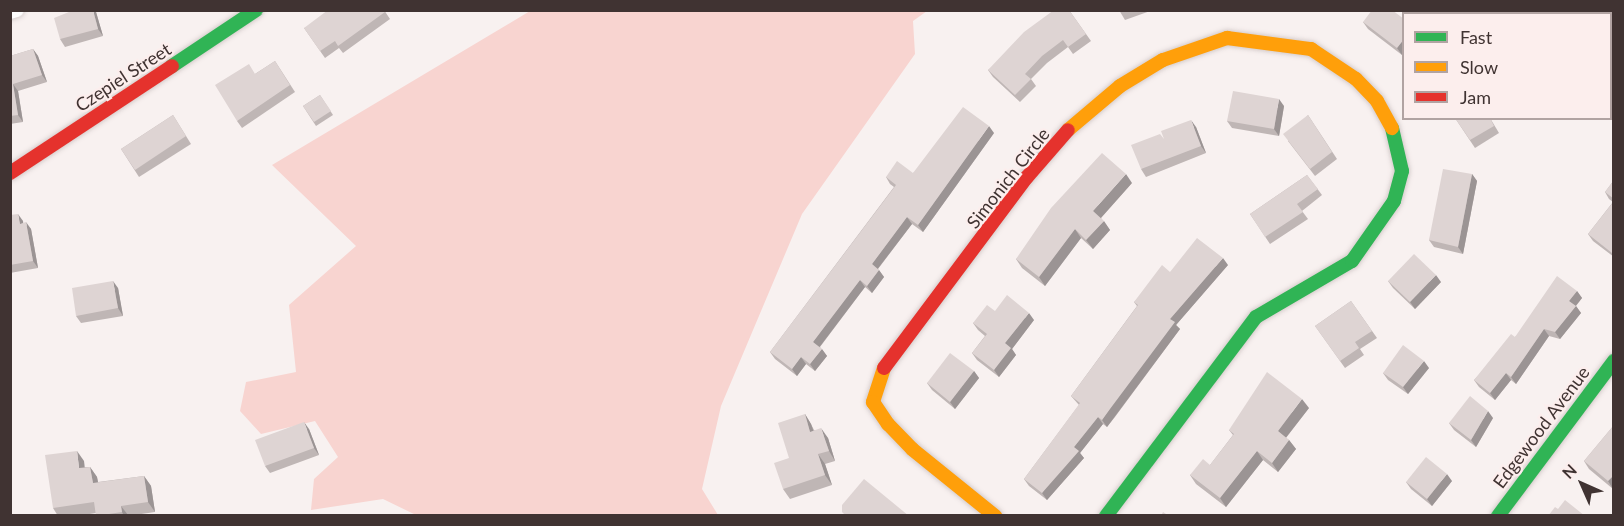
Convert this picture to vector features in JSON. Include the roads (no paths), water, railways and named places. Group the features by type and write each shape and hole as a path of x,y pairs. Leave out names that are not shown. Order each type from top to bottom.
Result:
{"street":[{"name":"Czepiel Street","path":"10,173 256,10"},
{"name":"Simonich Circle","path":"995,516 929,463 888,424 873,402 879,374 1027,177 1074,125 1120,86 1163,60 1227,38 1278,42 1311,50 1356,79 1377,101 1397,138 1402,171 1394,201 1352,261 1256,317 1106,516"},
{"name":"Edgewood Avenue","path":"1498,516 1614,361"}],"lane":[{"path":"10,12 17,10"}]}
